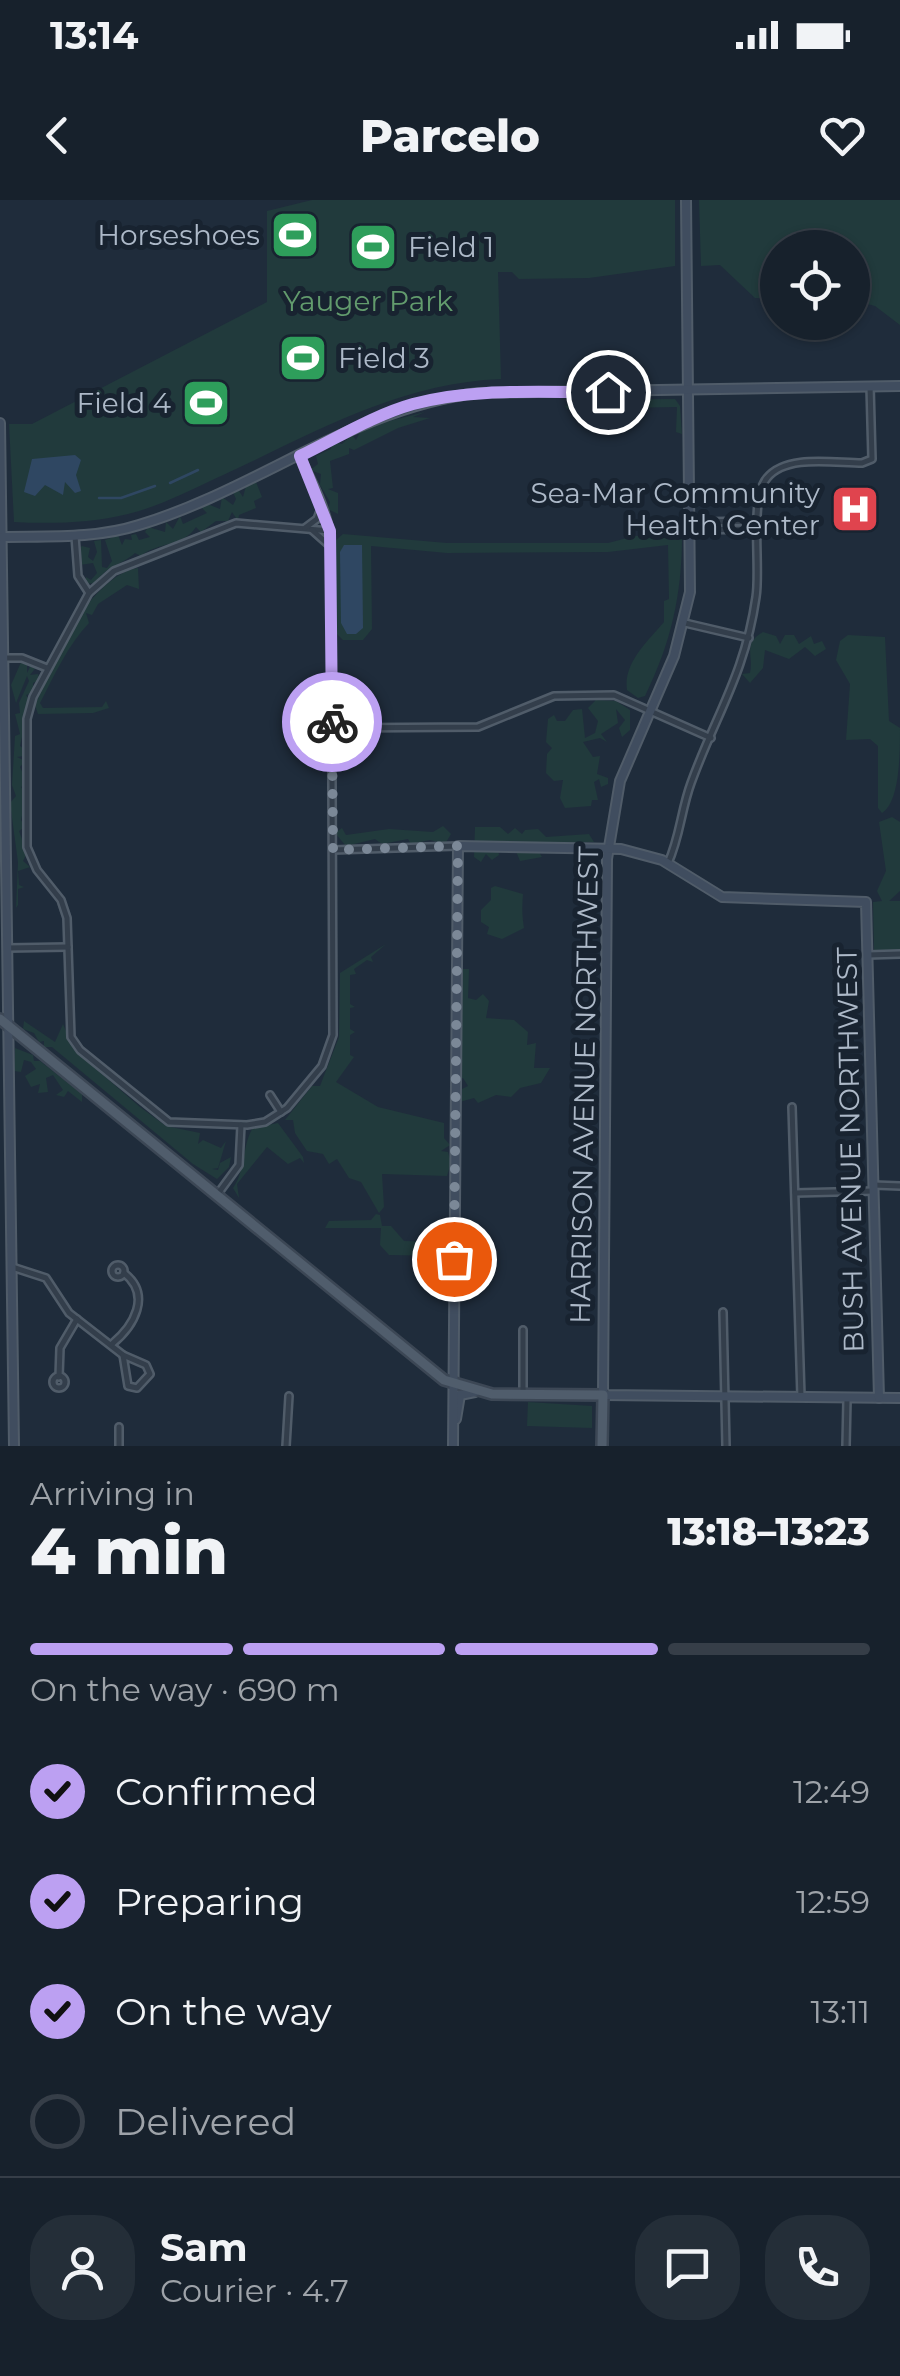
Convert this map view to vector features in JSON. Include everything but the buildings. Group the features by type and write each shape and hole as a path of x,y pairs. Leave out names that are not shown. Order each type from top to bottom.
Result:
{"main road":[{"path":"4,1022 453,1384 478,1392 603,1394"},
{"name":"HARRISON AVENUE NORTHWEST","path":"602,1446 603,1394"}],"street":[{"name":"HARRISON AVENUE NORTHWEST","path":"603,1394 608,848 620,781 685,623 693,526 686,200"},
{"path":"333,850 458,846 608,848 638,852 668,863 678,840 690,784 738,680 750,638 758,591 759,491 776,469 872,459 870,386"},
{"path":"2,537 75,536 122,530 168,516 380,416 432,400 478,394 900,386"},
{"path":"0,423 7,948 5,1228 12,1267 14,1446"},
{"path":"300,456 330,531 333,1035 322,1066 281,1112 260,1123 241,1125 169,1122 80,1050 69,1026 65,909 27,847 27,719 47,668 88,592 114,571 229,524 330,531"},
{"path":"307,528 317,520 322,504"},
{"path":"693,526 758,525"},
{"path":"307,528 331,550"},
{"path":"75,536 78,576 88,592"},
{"path":"685,623 750,638"},
{"path":"4,658 22,658 47,668"},
{"path":"332,728 478,727 550,697 614,694 710,738"},
{"path":"453,1446 458,846"},
{"name":"BUSH AVENUE NORTHWEST","path":"668,863 712,893 735,900 866,902 879,1398"},
{"path":"7,948 68,947"},
{"path":"868,955 900,954"},
{"path":"0,996 7,969"},
{"path":"270,1095 281,1112"},
{"path":"792,1107 801,1397"},
{"path":"216,1196 239,1164 241,1125"},
{"path":"795,1194 900,1186"},
{"path":"12,1267 35,1271 46,1278 76,1320 123,1355 146,1366 150,1374 138,1388 128,1386 123,1355"},
{"path":"112,1344 129,1329 138,1308 134,1282 124,1272"},
{"path":"723,1312 726,1446"},
{"path":"59,1376 60,1348 76,1320"},
{"path":"522,1330 523,1394"},
{"path":"453,1428 460,1396 478,1392"},
{"path":"603,1394 900,1398"},
{"path":"286,1446 289,1396"},
{"path":"846,1446 847,1398"},
{"path":"119,1427 119,1446"}],"green space":[{"name":"Yauger Park","path":"312,200 675,200 675,266 589,278 519,279 512,272 498,272 501,379 463,383 391,400 140,511 86,521 14,522 9,424 32,424 267,302 267,211"},
{"path":"699,200 900,200 900,325 870,305 870,230 760,230 760,298 755,298 720,265 701,266"},
{"path":"675,399 680,406 682,434 676,432 677,407 565,406 584,400"},
{"path":"425,412 413,417 430,418 398,428 354,450 349,448 349,454 330,461 333,488 328,489 338,493 338,514 328,509 330,502 320,485 321,474 310,470 318,464 316,456 331,449 332,442 342,444 352,435 356,440 362,428"},
{"path":"247,482 256,482 262,497 254,501 256,508 239,515 238,521 232,512 228,521 216,521 201,532 196,527 184,538 141,556 135,553 104,573 96,583 84,584 86,577 91,580 97,573 93,563 80,565 77,550 82,546 90,548 88,557 93,561 97,552 94,541 101,540 102,567 107,568 112,561 105,540 118,535 122,545 125,539 132,540 131,535 136,534 139,540 150,537 145,532 148,527 165,532 166,522 173,529 180,516 183,524 207,513 202,508 205,503 220,509 222,497 233,505 236,499 232,490 237,488 243,497"},
{"path":"343,534 447,543 608,543 635,536 682,536 673,618 645,696 638,698 627,690 627,680 638,653 664,622 664,601 669,599 668,545 608,552 447,553 371,546 372,629 363,640 343,640 336,633 336,540"},
{"path":"138,568 139,589 127,585 98,604 92,615 86,613 89,623 68,650 40,703 43,708 102,707 106,701 109,708 93,713 38,714 35,705 50,671 50,658 59,654 79,615 101,589 126,571"},
{"path":"763,632 776,636 780,644 785,635 794,635 799,644 811,636 814,644 822,641 826,649 815,656 805,647 789,659 765,650 763,668 750,683 742,674 750,673 751,646"},
{"path":"848,635 885,637 889,721 900,728 900,738 896,788 882,813 878,808 878,746 870,739 846,740 850,684 836,660 840,641"},
{"path":"22,660 27,663 27,673 32,663 37,666 30,675 38,674 40,680 33,683 33,693 26,695 30,701 20,746 26,750 24,756 17,757 25,761 20,767 27,783 21,787 27,795 21,820 25,827 19,831 27,853 23,861 30,867 18,871 19,885 24,887 18,889 16,908 18,862 10,803 16,796 12,785 15,736 20,734 15,714 20,713 19,703 29,681 27,676 16,703 11,685"},
{"path":"596,700 616,701 630,710 630,730 622,737 619,728 625,720 616,709 618,723 601,734 607,742 600,738 583,742 593,757 600,756 597,774 608,778 608,784 601,787 599,779 594,782 598,800 592,800 591,806 565,808 560,798 563,780 554,781 546,773 547,754 552,748 546,742 548,719 554,715 557,721 565,721 573,710 582,709 585,738 595,733 598,721 588,708"},
{"path":"892,817 900,822 900,891 889,901 900,901 900,950 874,951 873,902 882,901 877,891 886,871 879,822"},
{"path":"443,826 451,834 445,844 430,840 411,844 408,839 382,844 375,839 346,846 335,833 342,828 346,835 389,829 433,832"},
{"path":"475,827 500,827 508,834 515,828 522,834 538,829 546,837 589,834 594,842 533,844 524,849 528,852 535,845 542,857 520,861 513,844 498,850 499,855 492,860 486,854 481,862 474,857"},
{"path":"491,888 523,894 524,928 502,939 487,934 489,927 481,922 481,910 491,900"},
{"path":"386,944 371,957 373,962 367,960 354,969 356,974 350,975 350,1004 355,1007 350,1008 350,1029 355,1032 350,1035 350,1055 354,1057 336,1082 378,1107 444,1123 444,1138 450,1145 441,1151 448,1152 451,1163 447,1176 382,1174 384,1207 379,1213 361,1182 349,1178 337,1159 329,1164 323,1154 307,1151 295,1133 293,1120 285,1120 312,1086 320,1086 339,1037 340,973"},
{"path":"460,969 469,969 468,998 476,1000 483,994 489,1001 486,1018 514,1020 528,1032 527,1045 536,1043 534,1068 550,1068 541,1083 520,1088 511,1097 496,1095 478,1103 474,1098 456,1103 456,1095 462,1095 460,1090 468,1086 463,1078 458,1081 456,1043 462,1038 455,1030 456,1006 461,1001"},
{"path":"24,1021 55,1042 63,1024 74,1050 166,1126 200,1133 198,1144 203,1140 221,1148 226,1141 218,1168 212,1169 218,1170 220,1163 231,1157 229,1167 217,1179 193,1164 52,1047 44,1047 44,1041 39,1042 34,1033 23,1029"},
{"path":"15,1048 33,1055 34,1061 40,1061 82,1094 82,1102 68,1091 64,1097 56,1095 63,1090 53,1075 46,1078 48,1092 38,1093 40,1084 31,1087 25,1076 36,1069 31,1062 24,1060 21,1072 14,1071"},
{"path":"278,1123 304,1163 300,1158 288,1164 267,1147 237,1184 239,1198 233,1188 253,1128"},
{"path":"380,1215 382,1226 391,1226 404,1241 446,1242 448,1261 445,1256 389,1255 380,1245 381,1228 325,1228 329,1221 371,1220"},
{"path":"528,1402 592,1406 592,1428 527,1426"}],"water":[{"path":"75,455 81,460 76,475 81,491 75,493 65,482 63,495 45,485 35,496 24,492 32,459"},
{"path":"344,545 362,545 363,628 356,634 347,634 341,623 340,552"}],"waterway":[{"path":"170,483 198,470"},
{"path":"99,498 121,498 155,486"}],"way so far":[{"path":"332,722 333,850 458,846 453,1019 454,1259"}],"place":[{"name":"Horseshoes","path":"295,235"},
{"name":"Field 1","path":"373,247"},
{"name":"Field 3","path":"303,358"},
{"name":"Field 4","path":"206,403"},
{"name":"Sea-Mar Community Health Center","path":"855,509"}],"route":[{"path":"332,722 330,531 300,456 380,416 429,400 478,394 608,392"}]}
